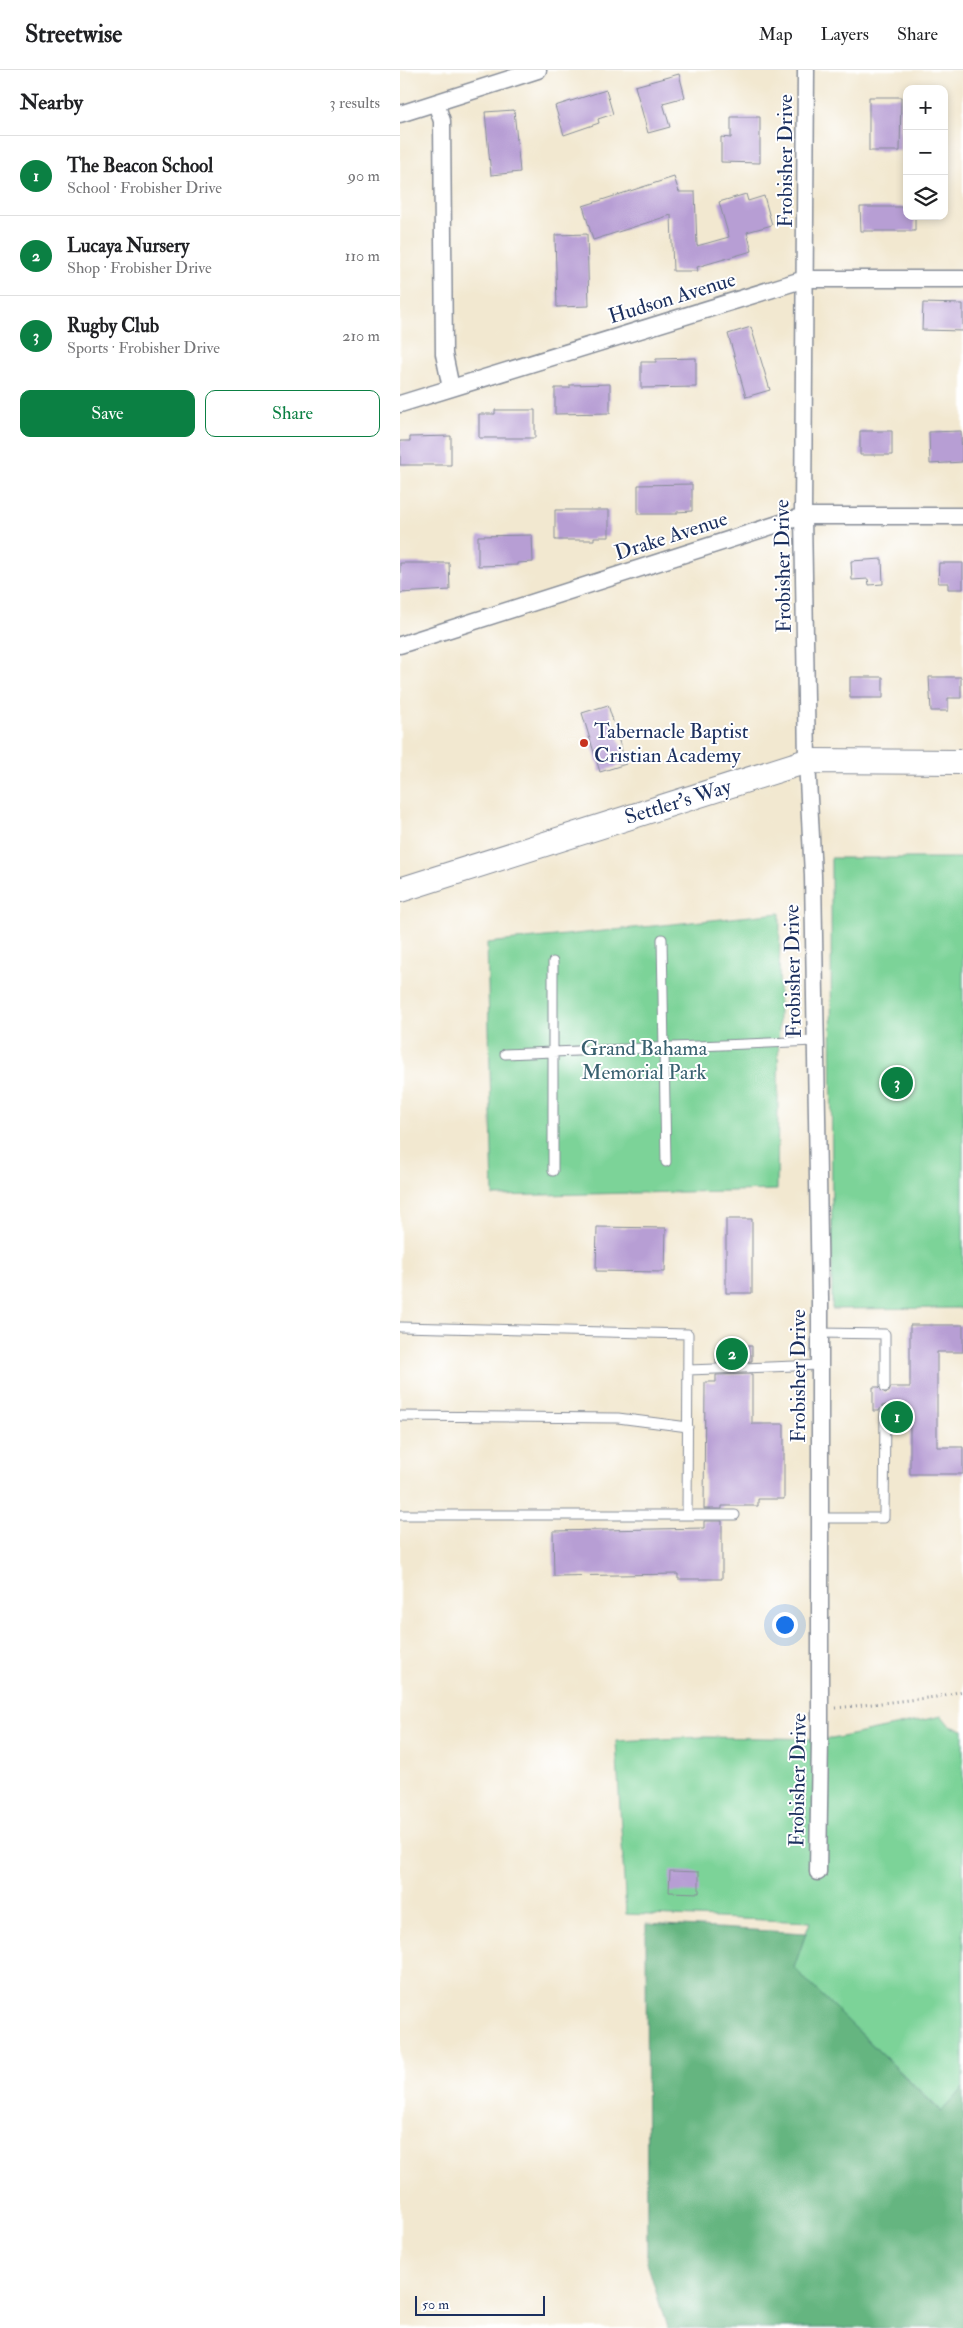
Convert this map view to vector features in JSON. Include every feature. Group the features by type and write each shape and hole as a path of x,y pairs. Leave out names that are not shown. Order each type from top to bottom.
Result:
{"main road":[{"name":"Settler's Way","path":"400,890 807,761 963,762"}],"street":[{"path":"400,114 538,70"},
{"name":"Frobisher Drive","path":"806,70 802,516 807,761 813,875 820,1333 818,1872"},
{"path":"436,103 442,121 444,354 451,388"},
{"name":"Hudson Avenue","path":"400,404 805,279 963,279"},
{"name":"Drake Avenue","path":"400,645 802,516 963,516"}],"lane":[{"path":"662,938 666,1162"},
{"path":"553,962 553,1171"},
{"path":"505,1054 815,1041"},
{"path":"400,1327 688,1334 687,1515"},
{"path":"820,1333 885,1334 885,1387"},
{"path":"688,1370 820,1365"},
{"path":"820,1518 884,1518 885,1411"},
{"path":"400,1416 618,1418 688,1426"},
{"path":"400,1515 735,1515"}],"path":[{"path":"820,1709 936,1697 963,1691"}],"green space":[{"path":"831,858 963,858 963,1308 832,1309"},
{"name":"Grand Bahama Memorial Park","path":"780,913 777,1190 493,1196 487,943"},
{"path":"942,1716 950,1726 963,1730 963,2088 942,2112 793,1968 810,1922 626,1914 616,1741 702,1737 832,1739"},
{"path":"646,1924 806,1933 794,1968 941,2112 963,2088 963,2328 667,2328 647,2262"}],"building":[{"path":"679,74 685,97 663,103 670,127 648,133 635,86"},
{"path":"606,90 613,114 598,119 599,123 564,135 555,106"},
{"path":"869,97 901,97 900,151 869,151"},
{"path":"514,110 520,172 491,175 485,112"},
{"path":"731,117 760,117 760,163 721,162 721,137 731,138"},
{"path":"674,177 679,192 695,192 697,246 729,237 719,202 746,194 748,201 764,196 772,225 747,232 752,251 697,267 698,271 673,271 671,215 593,240 583,206"},
{"path":"860,207 903,207 903,220 915,220 915,231 861,231"},
{"path":"587,234 589,306 557,307 555,235"},
{"path":"923,303 963,304 963,331 922,330"},
{"path":"751,327 770,390 746,397 728,334"},
{"path":"696,358 696,387 641,388 641,362 656,362 656,359"},
{"path":"610,384 610,413 555,414 555,388 570,388 570,385"},
{"path":"495,410 535,410 535,438 479,438 479,414 495,414"},
{"path":"860,431 892,431 892,455 860,455"},
{"path":"961,431 962,462 930,464 929,432"},
{"path":"451,436 451,465 400,465 400,441 410,441 410,437"},
{"path":"692,484 692,511 677,512 677,514 638,514 638,485"},
{"path":"555,510 609,510 609,537 594,537 594,540 555,540"},
{"path":"532,535 533,562 517,563 517,565 478,566 478,536"},
{"path":"882,559 883,584 869,585 868,579 852,580 851,561"},
{"path":"400,563 449,563 450,590 400,593"},
{"path":"939,563 963,563 963,589 948,589 948,583 938,583"},
{"path":"850,677 883,677 883,698 850,698"},
{"path":"929,677 961,677 961,698 948,698 948,711 931,711"},
{"path":"608,705 626,764 600,772 582,713"},
{"path":"726,1219 752,1219 752,1293 726,1293"},
{"path":"597,1227 666,1228 665,1272 596,1271"},
{"path":"910,1325 963,1325 963,1352 937,1352 937,1447 963,1447 963,1474 910,1474 910,1411 891,1411 886,1405 882,1406 879,1411 873,1411 873,1387 879,1387 885,1393 889,1392 891,1387 910,1387"},
{"path":"716,1346 752,1346 752,1361 716,1363"},
{"path":"752,1374 752,1424 784,1424 784,1499 758,1499 758,1506 722,1506 722,1509 704,1509 705,1382 716,1382 716,1375"},
{"path":"704,1521 722,1521 722,1579 678,1579 678,1574 554,1576 553,1531 704,1528"},
{"path":"670,1871 699,1872 699,1893 669,1892"}],"place":[{"name":"Tabernacle Baptist Cristian Academy","path":"584,743"},
{"name":"Rugby Club","path":"897,1083"},
{"name":"Lucaya Nursery","path":"732,1354"},
{"name":"The Beacon School","path":"897,1417"}]}
